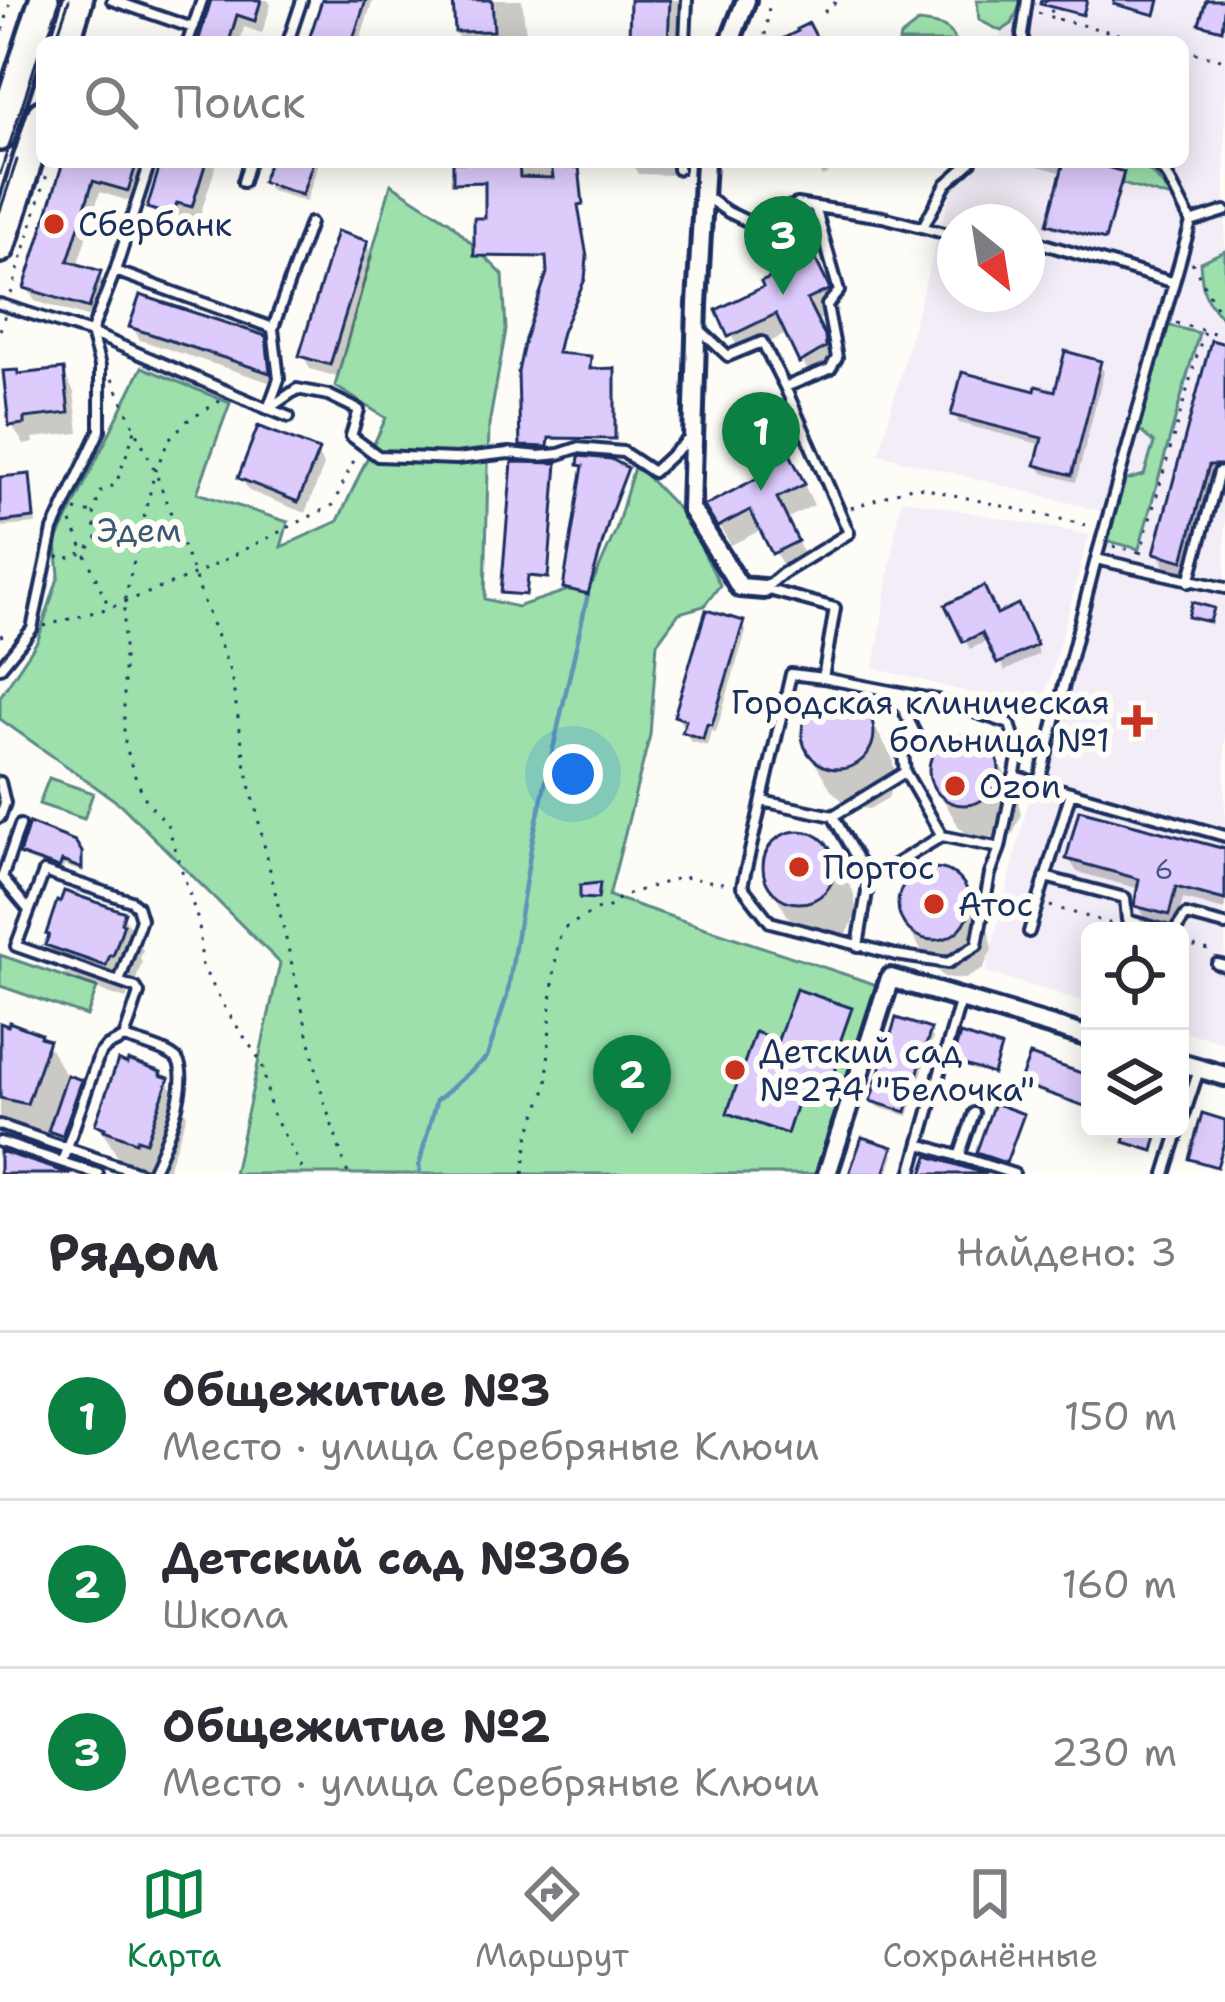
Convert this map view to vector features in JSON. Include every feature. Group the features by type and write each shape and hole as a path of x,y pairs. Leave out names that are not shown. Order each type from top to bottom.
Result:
{"highway":[{"path":"0,136 44,0"},
{"path":"67,36 78,0"},
{"path":"0,248 36,134"}],"street":[{"path":"732,36 746,0"},
{"path":"704,168 691,509 740,587 764,589"},
{"path":"826,1174 890,978 1081,1033"},
{"path":"1189,1066 1225,1076"}],"lane":[{"path":"112,0 193,28"},
{"path":"190,36 202,0"},
{"path":"290,36 302,0"},
{"path":"685,36 687,0"},
{"path":"1022,36 1026,4"},
{"path":"0,668 32,629 53,530 100,430 100,366 92,333 148,168"},
{"path":"243,182 247,168"},
{"path":"922,227 946,184 964,168"},
{"path":"1039,783 1191,223 1160,168"},
{"path":"702,194 749,222 797,204 937,231"},
{"path":"785,387 830,369 837,358 827,304 838,291 815,207"},
{"path":"1191,223 1225,211"},
{"path":"268,409 279,380 273,328 310,223"},
{"path":"1045,244 1172,283"},
{"path":"115,271 273,328"},
{"path":"4,305 92,333 289,417"},
{"path":"697,327 728,356 762,341 849,533 764,589"},
{"path":"268,409 297,389 328,395 359,410 351,436 378,455 456,459 509,453 539,456 578,448 623,452 653,472 694,434"},
{"path":"1189,582 1219,472 1225,473"},
{"path":"1096,560 1225,588"},
{"path":"764,589 835,608 823,678"},
{"path":"791,674 895,692 1010,724 1019,753 977,945 948,963 858,946 770,922 742,886 791,674"},
{"path":"895,692 917,737 902,745 905,772 942,836"},
{"path":"762,801 833,816 905,772"},
{"path":"1014,776 1225,836"},
{"path":"0,782 5,802 0,817"},
{"path":"1029,932 1071,793"},
{"path":"833,816 869,880 858,946"},
{"path":"20,833 2,878 29,910"},
{"path":"869,880 942,836 1000,848"},
{"path":"62,1162 99,1055 124,1038 139,993 16,946 41,874 134,903 141,919 119,982"},
{"path":"1045,877 1126,898 1127,920 1135,922"},
{"path":"1179,922 1186,915 1225,925"},
{"path":"911,1174 962,999"},
{"path":"0,1125 54,1139 67,1148 147,1174 183,1087 181,1074 171,1054 124,1038"},
{"path":"1189,1100 1199,1069"},
{"path":"959,1157 974,1112"},
{"path":"1165,1174 1177,1138"},
{"path":"0,1142 98,1174"},
{"path":"920,1144 1014,1174"}],"path":[{"path":"0,42 11,0"},
{"path":"765,35 770,0"},
{"path":"824,12 838,0"},
{"path":"871,0 912,4"},
{"path":"1044,0 1057,20"},
{"path":"1026,4 1057,20 1127,36"},
{"path":"1106,31 1110,36"},
{"path":"1189,51 1225,60"},
{"path":"0,330 49,168"},
{"path":"1184,246 1225,324"},
{"path":"1163,319 1225,336"},
{"path":"1102,543 1141,552 1204,331"},
{"path":"100,366 111,377 154,471 231,674 245,767 323,1098 348,1174"},
{"path":"232,393 187,421 169,439 154,471 124,603 124,738 147,802 167,823 199,924 202,966 262,1063 271,1111 305,1174"},
{"path":"49,548 62,560 86,552 97,539 94,513 100,492 116,484 135,428"},
{"path":"0,636 124,603 194,575 333,505 362,444"},
{"path":"841,512 914,486 1105,530"},
{"path":"63,508 94,513"},
{"path":"63,508 109,608"},
{"path":"523,1174 530,1133 547,1088 558,940 566,927 622,896 682,877 742,886"},
{"path":"1037,902 1108,922"},
{"path":"1189,945 1225,955"}],"shaded area":[{"name":"Городская клиническая больница №1","path":"988,0 1225,0 1225,1043 1189,1033 1189,922 1081,922 1081,1000 986,972 1101,511 879,454 937,239 937,312 1045,312 1045,204 948,204 959,168 1189,168 1189,36 1000,36 1006,16"},
{"path":"901,499 1089,535 1041,711 874,668"}],"green space":[{"path":"977,0 1022,0 1012,24 1001,31 979,20"},
{"path":"919,22 946,29 953,36 901,36"},
{"path":"1109,168 1146,169 1172,198 1122,184 1123,172"},
{"name":"Эдем","path":"391,184 450,222 503,275 506,330 489,425 485,599 517,607 593,582 616,530 635,464 686,517 720,585 704,606 679,613 657,643 650,735 609,896 886,988 821,1174 234,1174 280,963 120,804 0,719 0,697 38,640 59,575 56,542 142,367 230,403 197,493 288,522 281,547 338,521 386,418 335,386"},
{"path":"1225,251 1225,319 1205,294 1200,262"},
{"path":"1166,325 1199,333 1139,549 1108,541 1124,481 1144,475 1154,443 1139,430"},
{"path":"49,778 93,793 84,819 39,804"},
{"path":"0,955 97,988 87,1016 0,986"}],"building":[{"path":"211,0 261,0 255,21 237,15 231,36 200,36"},
{"path":"322,0 366,0 354,36 310,36"},
{"path":"453,0 492,0 494,31 455,32"},
{"path":"630,0 670,0 668,36 629,36"},
{"path":"1041,0 1087,0 1083,15 1040,4"},
{"path":"1114,0 1159,0 1155,15 1114,4"},
{"path":"1206,0 1225,0 1222,30 1199,24"},
{"path":"809,23 816,36 788,36"},
{"path":"61,168 135,168 128,191 93,181 68,261 101,271 89,308 24,288"},
{"path":"159,168 204,168 192,207 177,203 173,216 147,208"},
{"path":"267,168 311,168 302,195 262,182"},
{"path":"453,168 519,168 520,177 553,178 552,168 579,168 585,279 557,353 591,356 590,369 615,368 615,439 549,438 548,447 520,446 518,372 547,273 546,257 474,256 474,218 485,218 485,182 453,183"},
{"path":"1062,168 1124,172 1105,240 1047,224"},
{"path":"799,225 830,289 807,300 826,347 799,363 776,314 728,337 716,310 785,271 771,241"},
{"path":"337,231 368,241 330,365 299,356"},
{"path":"140,295 266,336 270,373 129,327"},
{"path":"1211,340 1225,344 1225,465 1209,465 1183,561 1154,553"},
{"path":"1065,351 1101,361 1072,475 1035,465 1042,438 951,415 962,372 1035,391 1036,386 1055,391"},
{"path":"64,369 69,413 24,418 24,424 9,426 3,371"},
{"path":"772,418 805,484 777,498 798,541 772,554 750,510 717,527 704,506 763,475 743,432"},
{"path":"258,426 319,450 298,502 238,478"},
{"path":"579,456 611,459 628,468 588,594 563,588 583,466 578,465"},
{"path":"512,462 557,463 548,578 528,576 526,595 501,593"},
{"path":"30,474 34,518 0,522 0,477"},
{"path":"984,586 997,614 1018,604 1037,645 997,664 982,633 963,642 945,605"},
{"path":"1192,602 1214,608 1210,622 1188,617"},
{"path":"706,610 744,621 712,725 707,724 703,739 682,732 686,720 674,716"},
{"path":"838,697 864,707 874,733 864,759 838,769 812,759 802,733 812,707"},
{"path":"964,735 989,745 999,770 989,795 964,805 939,795 929,770 939,745"},
{"path":"1079,810 1225,849 1225,900 1176,887 1169,915 1134,906 1139,879 1066,859"},
{"path":"29,823 75,841 82,852 82,869 62,861 59,868 19,854"},
{"name":"Портос","path":"799,831 825,841 835,867 825,893 799,903 773,893 763,867 773,841"},
{"name":"Атос","path":"934,868 960,878 970,904 960,930 934,940 908,930 898,904 908,878"},
{"path":"600,883 598,899 580,898 580,885"},
{"path":"64,891 125,912 106,966 45,945"},
{"path":"796,989 852,1008 829,1090 804,1082 787,1134 727,1113 755,1032 778,1040"},
{"path":"896,1018 931,1029 906,1112 870,1101"},
{"path":"9,1022 49,1040 27,1104 0,1098 0,1023 8,1026"},
{"path":"960,1034 1001,1047 993,1074 952,1061"},
{"path":"1030,1055 1081,1073 1081,1105 1019,1083"},
{"path":"118,1060 169,1078 146,1142 95,1124"},
{"path":"67,1075 82,1080 62,1136 48,1131"},
{"path":"994,1103 1024,1114 1006,1163 976,1153"},
{"path":"1202,1113 1225,1120 1217,1167 1189,1159"},
{"path":"862,1137 893,1147 884,1174 849,1174"},
{"path":"1125,1138 1157,1138 1153,1151 1124,1142"},
{"path":"0,1151 71,1174 0,1174"},
{"path":"928,1156 970,1169 987,1174 922,1174"}],"waterway":[{"path":"420,1174 436,1101 487,1057 507,996 532,842 588,594"}],"tram line":[{"path":"57,36 69,0"},
{"path":"0,174 36,63"},
{"path":"0,211 17,160"}],"place":[{"name":"Сбербанк","path":"54,224"},
{"name":"Общежитие №2","path":"783,295"},
{"name":"Общежитие №3","path":"761,491"},
{"name":"Городская клиническая больница №1","path":"1137,721"},
{"name":"Ozon","path":"955,786"},
{"name":"Портос","path":"799,867"},
{"name":"Атос","path":"934,904"},
{"name":"Детский сад №274 \"Белочка\"","path":"735,1070"},
{"name":"Детский сад №306","path":"632,1134"}]}
